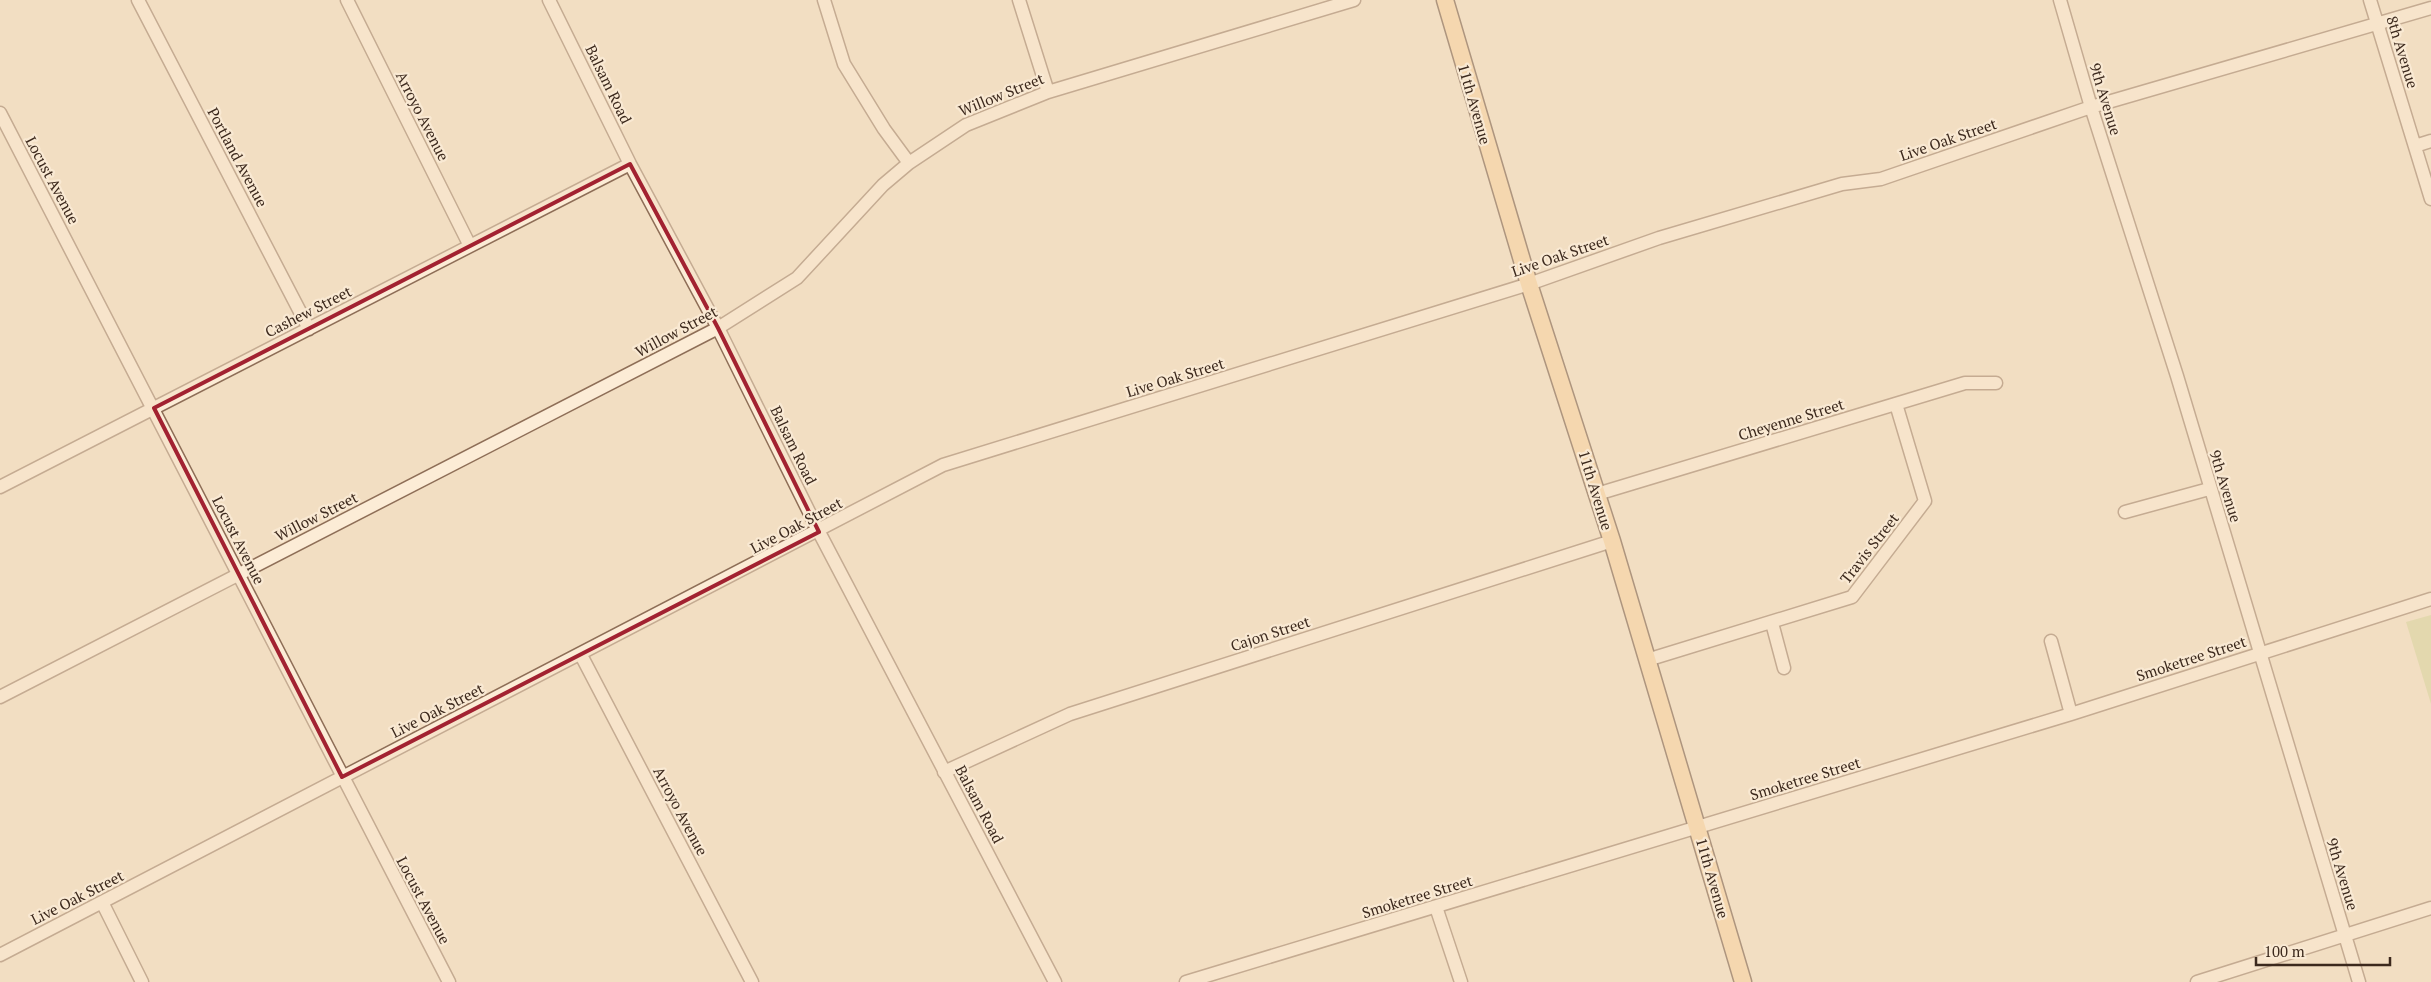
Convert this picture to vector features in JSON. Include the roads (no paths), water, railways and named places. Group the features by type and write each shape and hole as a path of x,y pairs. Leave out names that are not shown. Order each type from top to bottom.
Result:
{"main road":[{"name":"11th Avenue","path":"1445,0 1529,284 1612,541 1744,982"}],"street":[{"name":"Portland Avenue","path":"138,0 309,328"},
{"name":"Arroyo Avenue","path":"347,0 470,246"},
{"name":"Balsam Road","path":"549,0 630,164 718,328 819,532 1054,982"},
{"path":"824,0 844,64 884,129 909,163"},
{"path":"1019,0 1048,92"},
{"name":"Willow Street","path":"0,697 718,328 797,278 883,186 909,163 966,125 1048,92 1354,0"},
{"name":"9th Avenue","path":"2060,0 2091,107 2177,376 2209,489 2359,982"},
{"name":"8th Avenue","path":"2370,0 2431,199"},
{"name":"Live Oak Street","path":"0,955 819,532 944,465 1529,284 1659,238 1842,184 1881,179 2091,107 2431,8"},
{"name":"Locust Avenue","path":"0,113 449,982"},
{"path":"2415,146 2431,141"},
{"name":"Cashew Street","path":"0,487 630,164"},
{"name":"Cheyenne Street","path":"1597,494 1965,383 1996,383"},
{"name":"Travis Street","path":"1648,660 1852,597 1925,502 1896,404"},
{"path":"2125,512 2209,489"},
{"name":"Cajon Street","path":"944,772 1070,714 1612,541"},
{"name":"Smoketree Street","path":"1186,982 2071,714 2260,652 2431,599"},
{"path":"1772,623 1784,668"},
{"path":"2051,640 2071,714"},
{"name":"Arroyo Avenue","path":"581,655 752,982"},
{"path":"102,902 142,982"},
{"path":"1436,907 1461,982"},
{"path":"2197,982 2431,908"}]}
